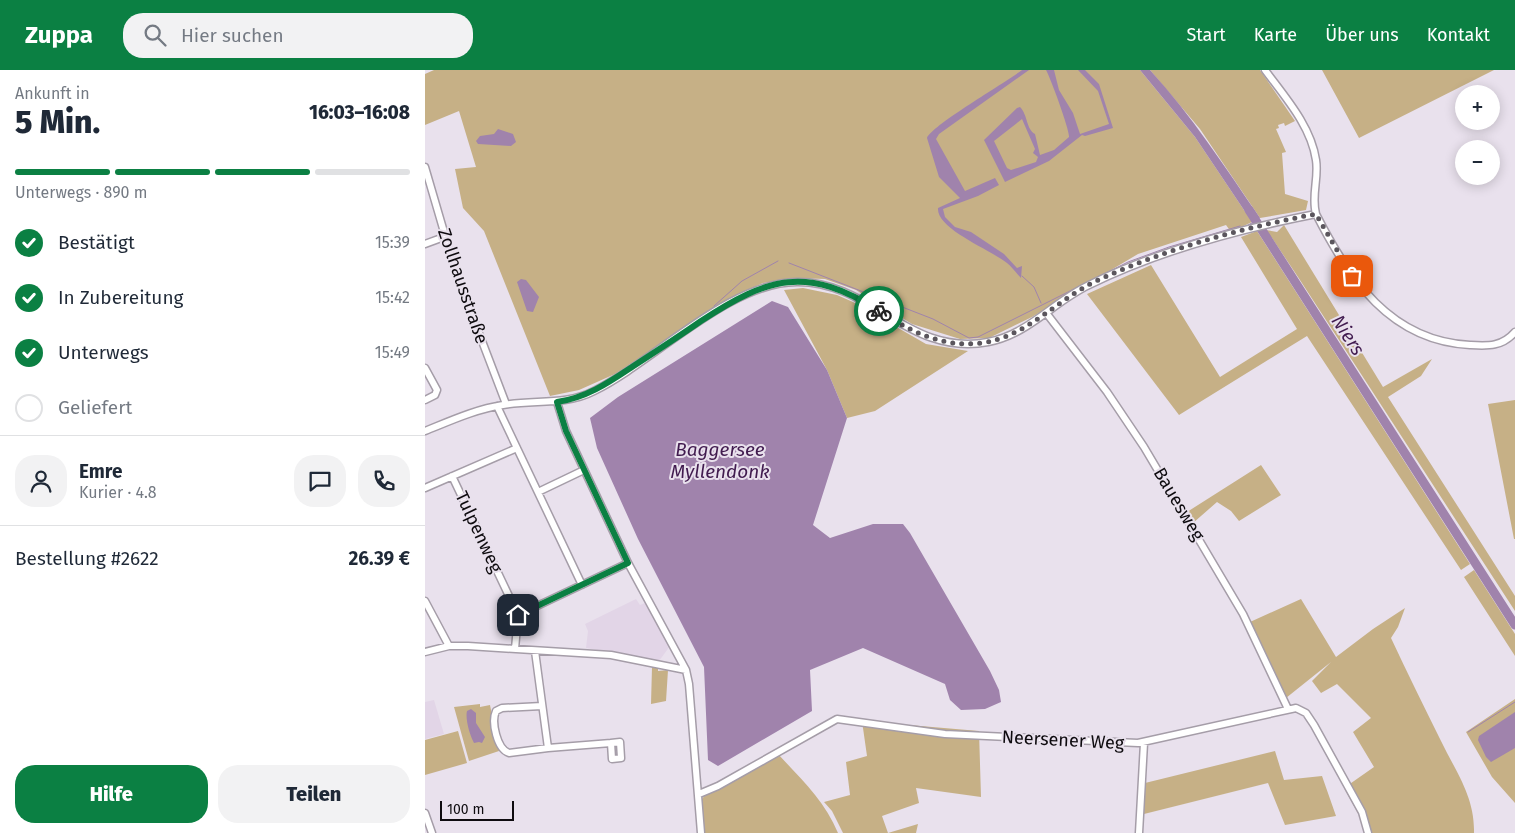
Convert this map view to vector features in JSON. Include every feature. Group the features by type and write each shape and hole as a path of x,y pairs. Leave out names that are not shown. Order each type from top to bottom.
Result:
{"street":[{"path":"1265,70 1290,101 1315,151 1317,179 1314,203 1316,214 1352,276 1370,298 1394,319 1416,333 1439,340 1497,345 1514,336"},
{"name":"Zollhausstraße","path":"425,167 444,237 505,404"},
{"path":"425,431 505,404 557,402 593,392 739,298 755,290 778,283 809,282 839,289 911,330 949,342 973,344 995,340 1018,332 1081,289 1133,265 1184,247 1263,224 1316,214"},
{"path":"425,244 444,237"},
{"name":"Bauesweg","path":"1047,314 1107,392 1144,447 1243,614 1288,708"},
{"path":"425,368 437,390 435,395 425,400"},
{"path":"557,402 562,422 628,563 686,670 689,684 701,833"},
{"path":"497,406 582,584"},
{"path":"425,488 517,448"},
{"path":"538,492 585,470"},
{"name":"Tulpenweg","path":"452,476 518,615"},
{"path":"515,649 518,615 628,563"},
{"path":"425,601 449,646"},
{"path":"425,652 449,646 583,652 618,656 686,670"},
{"path":"535,651 548,748"},
{"path":"542,706 502,708 496,712 494,718 500,744 505,752 611,743"},
{"path":"1288,708 1296,708 1306,713 1314,725 1361,812 1368,833"},
{"name":"Neersener Weg","path":"699,794 718,786 837,719 945,734 1144,743 1288,708"},
{"path":"1139,833 1144,743"},
{"path":"425,813 432,833"}],"shaded area":[{"path":"434,70 1140,70 1195,137 1252,222 1231,232 1226,225 1138,254 1032,317 989,338 960,339 912,324 856,290 825,279 794,278 763,283 736,295 615,374 579,390 550,396 484,231 463,208 455,169 476,167 459,111 425,125 425,74"},
{"path":"1150,70 1260,70 1295,121 1285,126 1284,123 1278,125 1279,128 1276,129 1286,152 1282,153 1285,194 1308,201 1306,210 1260,218 1200,129"},
{"path":"1322,70 1494,70 1464,85 1455,85 1455,90 1359,138"},
{"path":"1284,225 1383,387 1432,359 1421,376 1388,397 1515,596 1515,611 1298,277 1272,238 1267,235 1266,230 1277,232"},
{"path":"1257,231 1470,564 1461,570 1307,336 1179,415 1087,294 1151,265 1220,377 1297,329 1241,237"},
{"path":"803,288 837,295 853,302 926,344 968,351 875,411 847,418 827,370 784,290"},
{"path":"1515,400 1515,539 1514,539 1488,404"},
{"path":"1261,465 1281,495 1239,521 1231,511 1217,502 1193,523 1187,512"},
{"path":"1474,570 1515,634 1515,656 1464,577"},
{"path":"636,599 640,605 645,603 670,646 659,661 586,648 588,631 585,624"},
{"path":"1301,599 1336,657 1405,608 1398,627 1391,638 1468,796 1474,833 1364,833 1360,817 1344,788 1374,767 1353,732 1371,718 1337,684 1321,693 1312,681 1331,662 1286,698 1250,622"},
{"path":"652,667 658,668 658,671 668,670 666,701 651,704"},
{"path":"1515,699 1515,803 1492,777 1466,732"},
{"path":"434,700 444,734 425,739 425,702"},
{"path":"480,704 480,707 490,705 499,751 469,761 454,707"},
{"path":"862,721 979,731 981,797 916,788 919,803 882,816 888,833 843,833 832,811 824,802 850,795 846,762 867,756"},
{"path":"458,731 467,763 425,775 425,740"},
{"path":"1275,751 1284,780 1322,776 1336,816 1285,825 1268,783 1144,814 1145,783"},
{"path":"778,754 819,801 833,821 838,833 704,833 702,799 706,794"},
{"path":"918,824 916,833 888,833"}],"water":[{"path":"1022,70 1029,70 939,134 936,139 965,191 995,178 999,185 978,196 943,209 945,217 955,227 971,232 1004,254 1017,268 1022,266 1021,278 1007,263 955,231 940,216 938,208 960,198 939,177 927,138 955,114"},
{"path":"1046,70 1054,70 1059,90 1073,113 1080,134 1109,124 1098,91 1078,70 1085,70 1099,84 1113,128 1085,136 1082,135 1049,161 1005,182 984,140 1017,108 1020,107 1023,110 1030,129 1035,134 1040,155 1054,150 1069,137 1056,94","holes":["1022,119 1035,149 1033,153 1038,157 1036,162 1011,170 1007,168 994,141"]},
{"path":"1140,70 1150,70 1180,105 1260,218 1252,222 1195,137"},
{"path":"498,129 513,134 516,142 511,146 478,144 476,141 480,136 494,134"},
{"path":"521,279 526,280 539,297 533,312 527,311 517,282"},
{"name":"Baggersee Myllendonk","path":"772,301 788,307 827,370 847,418 813,525 830,538 873,524 903,524 990,671 999,690 1001,702 985,709 961,710 950,700 945,684 863,648 810,670 812,711 718,766 708,760 704,667 638,539 597,448 590,418 618,397"},
{"path":"471,709 476,713 476,723 485,737 482,743 474,743 469,732 467,711"},
{"path":"1515,712 1515,748 1491,762 1486,757 1478,740 1479,736"}],"waterway":[{"name":"Niers","path":"1249,210 1515,625"},
{"path":"1248,225 1256,221"},
{"path":"789,263 933,319 969,338 978,337 1128,262 1169,247 1240,226"},
{"path":"714,306 742,281 778,261"},
{"path":"1022,276 1034,287 1041,303"},
{"path":"1468,732 1515,702"}],"way so far":[{"path":"879,311 911,330 933,339 964,344 987,342 1018,332 1081,289 1144,261 1263,224 1316,214 1352,276"}],"route":[{"path":"518,615 628,563 566,431 557,402 576,398 600,388 728,304 762,287 778,283 805,282 834,287 851,294 879,311"}]}
